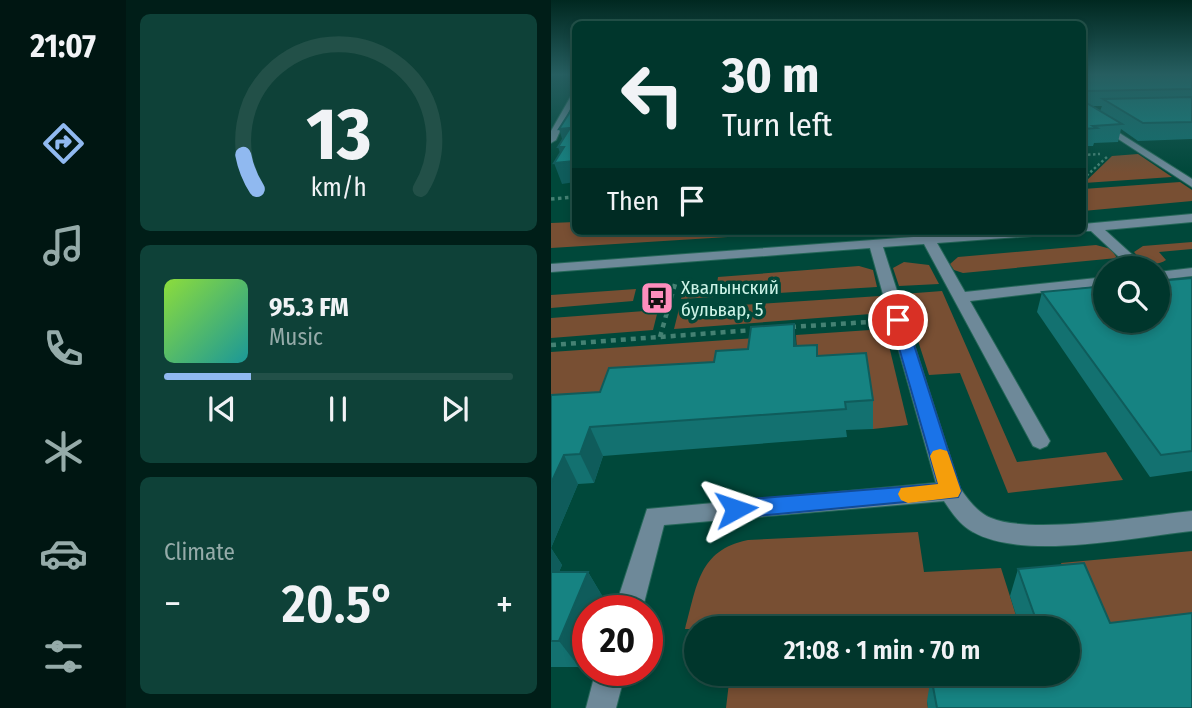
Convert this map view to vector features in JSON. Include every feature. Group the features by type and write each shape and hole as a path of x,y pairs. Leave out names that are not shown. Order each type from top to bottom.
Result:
{"street":[{"path":"551,140 567,107"},
{"path":"1086,111 1103,110"},
{"path":"1086,113 1192,184"},
{"path":"1088,227 1192,218"},
{"path":"1088,227 1125,256"},
{"path":"551,268 876,245 906,237 929,242 1003,235"},
{"path":"929,242 1040,441"},
{"path":"876,245 950,491 962,512 986,528 1015,536 1192,521"},
{"path":"1170,275 1192,272"},
{"path":"960,297 1093,282"},
{"path":"633,595 655,516 950,491"},
{"path":"601,708 607,686"}],"path":[{"path":"1086,176 1110,153"},
{"path":"551,199 572,197"},
{"path":"660,337 675,284"},
{"path":"779,328 898,320"},
{"path":"551,345 766,329"}],"shaded area":[{"path":"1138,154 1172,177 1086,183 1112,156"},
{"path":"1180,182 1192,190 1192,201 1086,211 1086,189"},
{"path":"572,222 572,235 761,235 551,248 551,223"},
{"path":"1192,242 1192,249 1159,252 1162,256 1138,256 1134,252 1143,246"},
{"path":"1096,245 1111,249 1116,256 1093,256 1093,260 963,273 954,270 950,264 958,257"},
{"path":"904,262 929,265 939,284 899,286 893,268"},
{"path":"859,266 873,270 877,287 681,299 685,286 717,284 718,277"},
{"path":"636,289 633,301 551,308 551,295"},
{"path":"942,291 1017,462 1106,452 1123,480 1008,493 960,373 929,375 903,294"},
{"path":"880,296 884,313 674,329 679,309"},
{"path":"658,310 653,330 551,338 551,318"},
{"path":"885,329 908,425 873,429 797,351 796,335"},
{"path":"756,338 755,354 551,424 551,352"},
{"path":"918,532 924,572 1001,568 1016,616 689,616 697,585 709,561 731,545 748,540"},
{"path":"1192,551 1192,665 1096,650 1061,563"},
{"path":"729,686 943,686 927,701 928,708 726,708"}],"building":[{"path":"1086,107 1093,107 1122,124 1093,126 1097,128 1086,129"},
{"path":"1116,107 1192,107 1192,122 1143,123"},
{"path":"572,109 572,161 554,163 564,147 558,147 570,128 559,129"},
{"path":"1192,278 1192,451 1161,455 1042,292 1093,287 1093,333 1170,333 1170,280"},
{"path":"794,324 794,346 817,345 817,356 866,353 873,400 845,402 846,409 590,427 580,454 564,455 551,483 551,395 600,392 609,368 714,362 716,351 748,349 751,327"},
{"path":"1084,563 1110,623 1192,613 1192,708 937,708 933,686 1080,686 1080,616 1035,616 1018,569"},
{"path":"551,572 588,572 578,595 572,595 572,610 559,641 551,641"}],"slow traffic":[{"path":"908,494 950,491 940,456"}],"place":[{"name":"Хвалынский бульвар, 5","path":"657,298"}],"route":[{"path":"736,509 950,491 898,320"}]}
